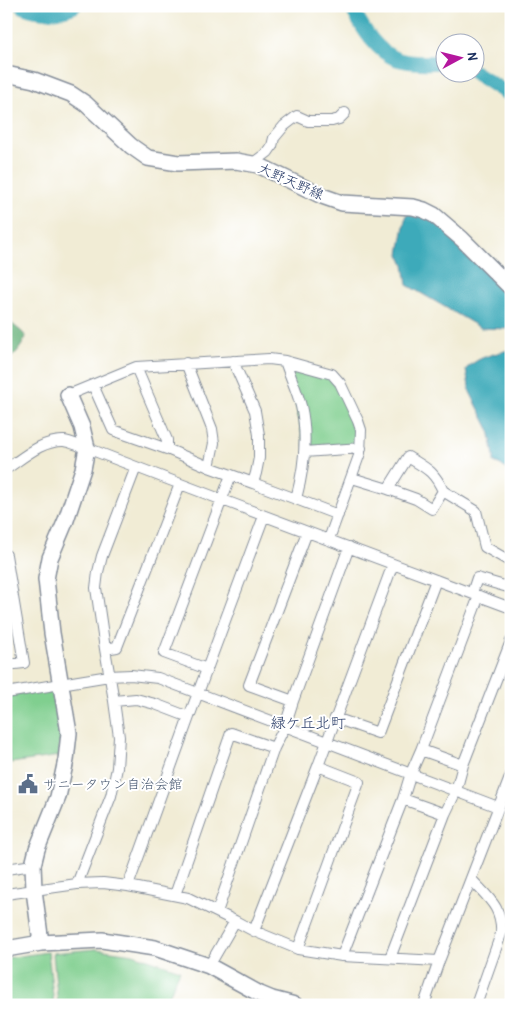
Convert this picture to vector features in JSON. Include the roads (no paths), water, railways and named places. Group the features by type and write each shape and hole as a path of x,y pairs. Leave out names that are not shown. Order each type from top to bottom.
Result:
{"street":[{"name":"大野天野線","path":"6,74 34,80 71,94 86,104 130,146 148,158 178,163 236,161 258,165 322,196 342,203 413,207 424,210 434,215 462,239 511,288"},
{"path":"252,164 268,152 274,138 284,126 297,116 308,121 332,121 339,119 344,113"},
{"path":"41,943 34,890 33,865 37,849 58,797 66,760 68,733 52,633 46,579 50,558 66,520 87,448 82,427 68,395 136,367 186,363 269,359 285,361 332,374 340,383 358,421 361,430 361,448 329,539"},
{"path":"233,361 254,411 259,435 258,458 253,483"},
{"path":"285,361 301,405 304,426 304,452 301,479 296,499"},
{"path":"186,363 212,429 214,443 209,467"},
{"path":"136,367 167,440 166,449"},
{"path":"93,385 113,430 338,515"},
{"path":"6,469 44,444 66,441 511,608"},
{"path":"304,452 361,448"},
{"path":"388,489 408,457 428,469 438,481 443,491 476,511 484,547 511,562"},
{"path":"76,884 111,796 117,768 119,737 96,588 102,556 136,467"},
{"path":"207,669 164,653 231,475"},
{"path":"352,478 416,499 432,509 443,491"},
{"path":"105,649 117,647 180,484"},
{"path":"128,886 264,516"},
{"path":"292,701 249,685 307,532"},
{"path":"217,912 274,748 285,726 292,701 350,547"},
{"path":"6,555 24,662 6,666"},
{"path":"254,931 318,766 392,564"},
{"path":"342,956 421,750 475,595 477,578 511,588"},
{"path":"336,718 378,733 436,580"},
{"path":"390,958 445,814 456,791 463,765 511,642"},
{"path":"6,693 109,676 131,675 158,678 498,807"},
{"path":"114,701 136,699 189,717"},
{"path":"175,895 231,733 274,748"},
{"path":"421,750 463,765"},
{"path":"298,949 359,782 318,766"},
{"path":"424,1005 439,961 511,776"},
{"path":"403,798 445,814"},
{"path":"6,869 33,865"},
{"path":"471,879 496,906 502,924 501,934 476,1005"},
{"path":"6,894 76,884 103,883 128,886 188,898 254,931 298,949 342,956 439,961"},
{"path":"209,966 235,921"},
{"path":"6,949 41,943 102,940 155,948 209,966 276,1002 295,1005"}],"water":[{"path":"409,210 432,217 511,295 511,329 481,328 407,285 404,265 399,254 405,220"},
{"path":"511,349 511,474 501,465 494,462 489,429 470,392 466,369 482,358"}],"waterway":[{"path":"22,6 48,11 74,6"},
{"path":"351,6 372,40 390,56 409,62 434,62"},
{"path":"484,78 511,96"}],"place":[{"name":"サニータウン自治会館","path":"28,784"}],"district":[{"name":"緑ケ丘北町","path":"308,723"}]}
